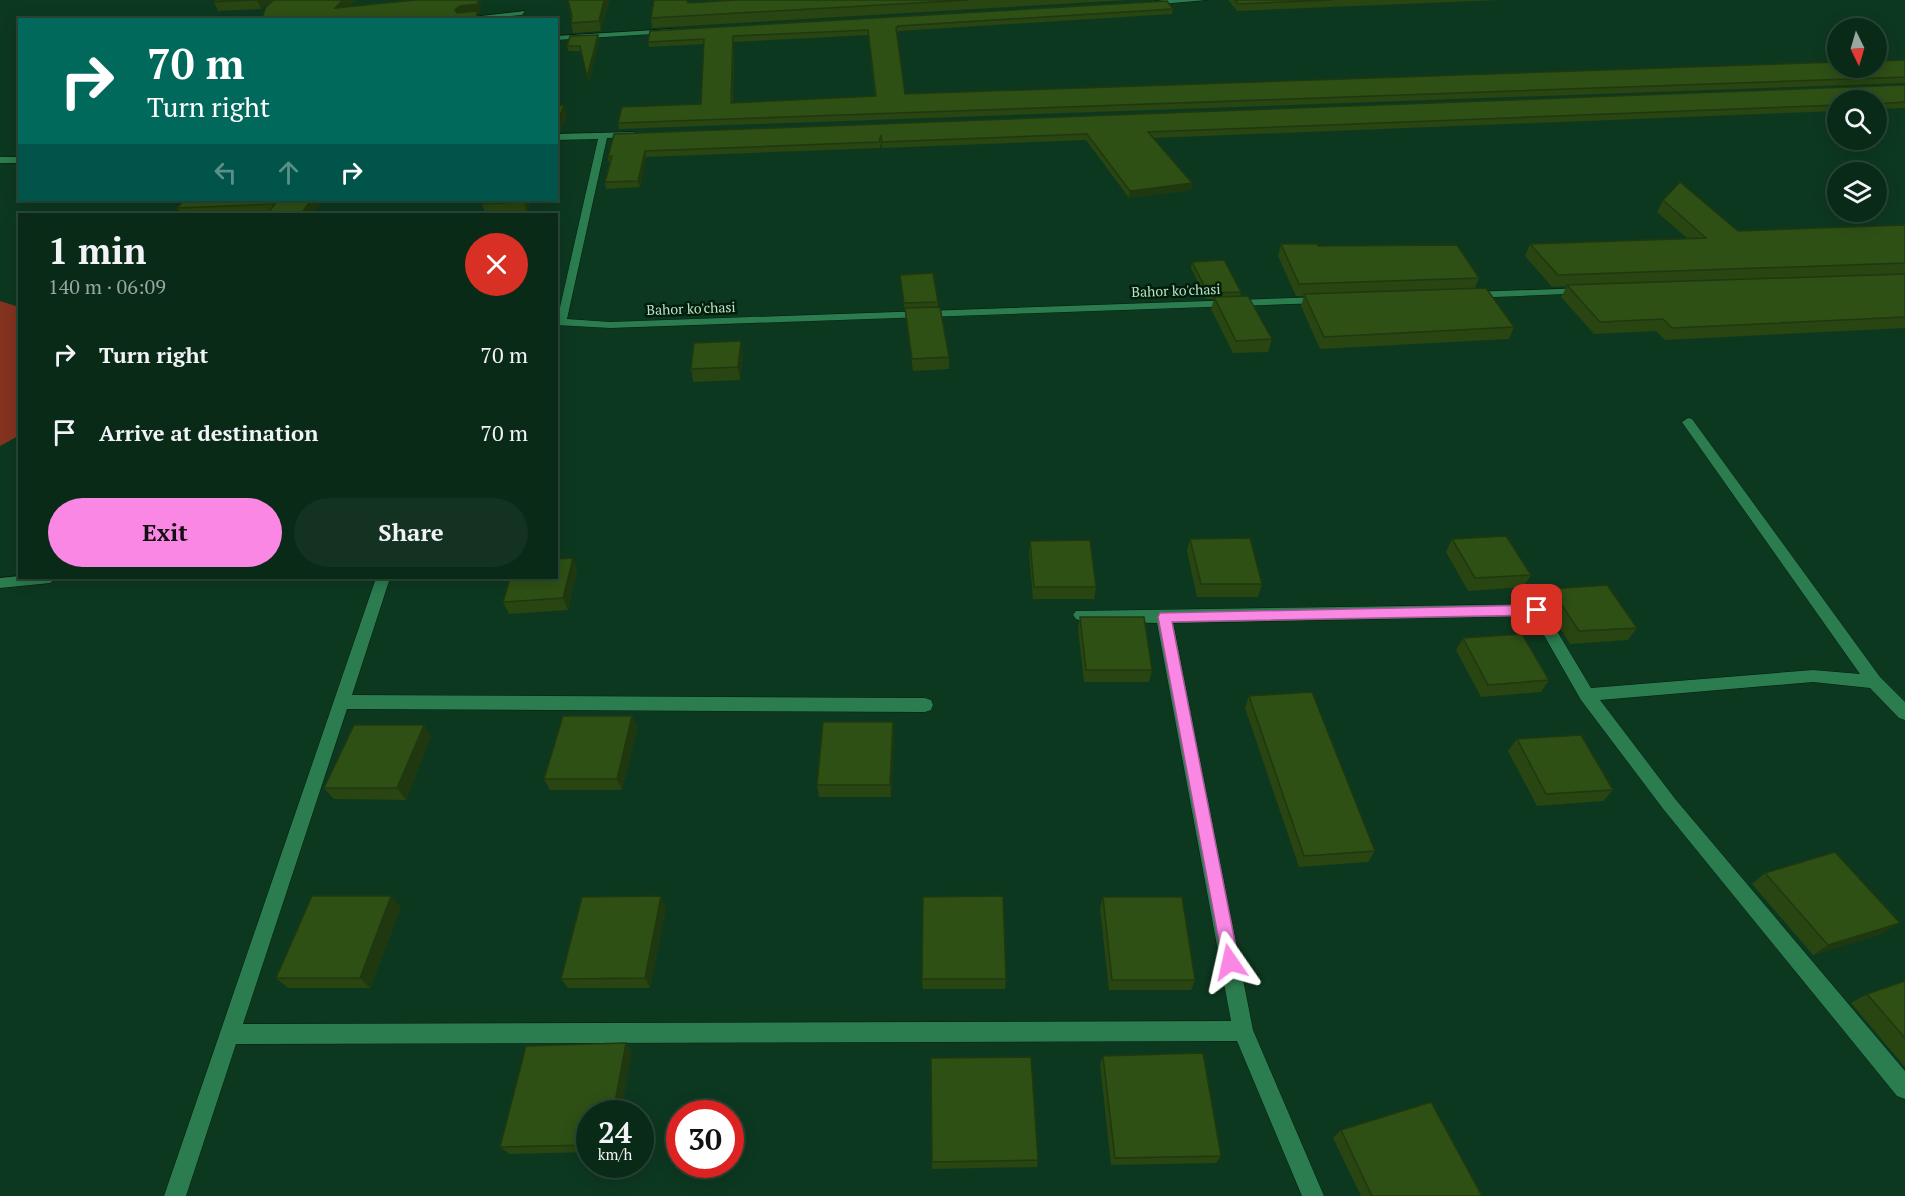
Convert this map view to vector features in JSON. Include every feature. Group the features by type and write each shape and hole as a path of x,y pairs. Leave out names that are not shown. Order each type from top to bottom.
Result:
{"street":[{"path":"1144,3 1203,0"},
{"path":"481,18 522,13"},
{"path":"558,38 675,31"},
{"path":"558,137 639,135"},
{"path":"559,322 603,136"},
{"path":"0,160 18,159"},
{"path":"1453,296 1595,291"},
{"name":"Bahor ko'chasi","path":"559,322 610,326 1334,300"},
{"path":"1688,422 1874,682 1905,713"},
{"path":"0,582 38,579"},
{"path":"175,1196 383,579"},
{"path":"1081,615 1164,617 1537,610 1587,695 1670,805 1905,1088"},
{"path":"1164,617 1243,1031 1313,1196"},
{"path":"1587,695 1813,676 1874,682"},
{"path":"341,702 925,705"},
{"path":"230,1034 1243,1031"}],"shaded area":[{"path":"0,301 18,307 18,436 0,446"}],"building":[{"path":"215,0 257,0 214,2"},
{"path":"274,0 343,0 335,8 416,0 478,0 478,4 460,6 455,10 457,13 477,11 476,18 262,18 266,7"},
{"path":"568,0 604,0 599,21 571,23 572,16"},
{"path":"654,0 687,0 688,3 736,0 968,0 651,18"},
{"path":"1235,0 1331,0 1238,4"},
{"path":"1167,1 1173,9 898,26 896,28 905,94 1827,62 1827,78 1877,78 618,123 622,107 701,104 704,39 648,42 650,31","holes":["868,30 876,96 731,103 733,36"]},
{"path":"598,35 587,77 580,46 567,46 570,36"},
{"path":"1905,60 1905,77 1887,78 1887,61"},
{"path":"1905,85 1905,102 1887,103 1887,90 1827,90 1827,105 1148,132 1192,183 1130,191 1087,134 882,142 881,135 879,142 645,151 638,181 605,182 612,156 608,157 614,134"},
{"path":"564,105 558,121 558,106"},
{"path":"1680,182 1738,231 1905,225 1905,263 1558,275 1530,244 1706,238 1663,200"},
{"path":"183,201 310,201 302,213 268,213 275,204 177,208"},
{"path":"484,201 524,201 524,202 482,204"},
{"path":"1281,244 1457,245 1479,278 1299,284"},
{"path":"1224,260 1241,292 1208,293 1192,262"},
{"path":"933,273 938,302 904,303 900,275"},
{"path":"1905,274 1905,317 1672,328 1663,319 1600,322 1567,285"},
{"path":"1486,288 1514,327 1324,337 1304,294"},
{"path":"1248,296 1272,339 1236,341 1214,297"},
{"path":"940,307 949,357 912,359 905,308"},
{"path":"741,341 738,367 691,369 694,343"},
{"path":"1506,536 1531,575 1475,578 1452,539"},
{"path":"1250,538 1262,584 1201,584 1190,539"},
{"path":"1090,540 1096,587 1034,587 1030,541"},
{"path":"573,558 563,598 503,602 510,579 558,579 558,559"},
{"path":"1607,585 1637,628 1579,631 1551,589"},
{"path":"1080,617 1144,617 1152,670 1086,670"},
{"path":"1522,634 1549,680 1488,685 1463,638"},
{"path":"1312,692 1375,851 1304,856 1249,696"},
{"path":"563,716 632,716 617,779 544,779"},
{"path":"823,722 893,722 890,785 817,785"},
{"path":"354,725 424,725 397,788 324,788"},
{"path":"1581,735 1613,790 1546,794 1517,739"},
{"path":"1835,852 1900,923 1828,945 1765,873"},
{"path":"312,896 391,896 360,978 276,978"},
{"path":"661,896 645,978 561,979 582,897"},
{"path":"1003,896 1006,979 922,979 923,897"},
{"path":"1103,897 1182,897 1195,980 1112,980"},
{"path":"1905,981 1905,1038 1867,994"},
{"path":"626,1043 615,1100 576,1100 576,1145 500,1147 526,1046"},
{"path":"1203,1053 1221,1156 1115,1158 1103,1056"},
{"path":"1031,1057 1038,1160 932,1162 931,1058"},
{"path":"1431,1102 1482,1196 1372,1196 1341,1130"}],"route":[{"path":"1230,962 1164,617 1537,610"}]}
